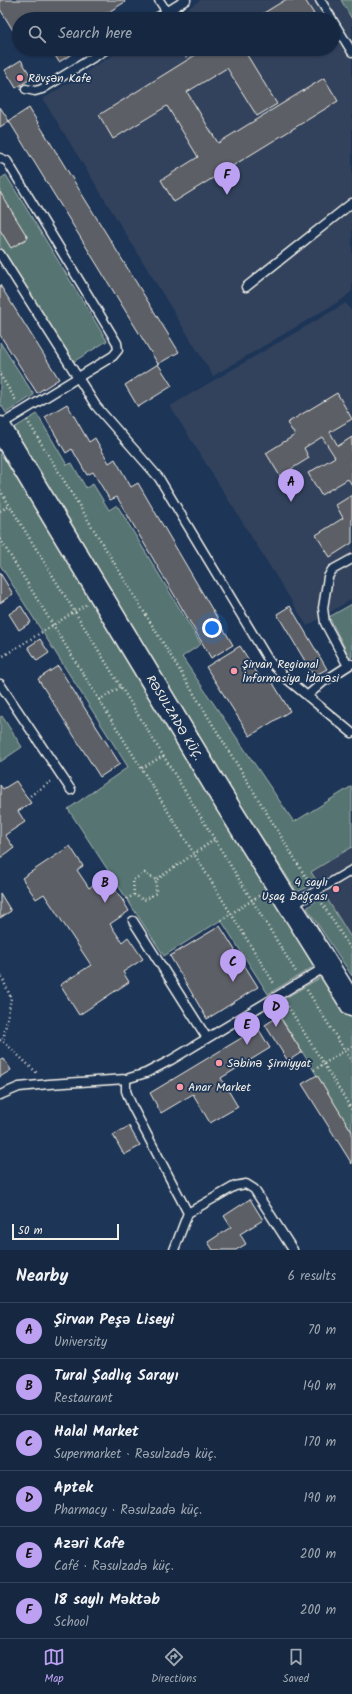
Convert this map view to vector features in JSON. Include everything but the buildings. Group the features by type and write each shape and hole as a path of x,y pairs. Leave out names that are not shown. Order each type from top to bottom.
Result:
{"main road":[{"name":"RƏSULZADƏ KÜÇ.","path":"0,426 221,795 352,1006"}],"lane":[{"path":"160,0 167,12 186,0"},
{"path":"320,0 327,12"},
{"path":"340,33 352,52"},
{"path":"26,89 35,91 42,88 95,56"},
{"path":"0,158 2,157 7,161 117,343 118,350 113,356 0,426"},
{"path":"246,287 352,203"},
{"path":"0,254 96,406 159,478 269,661 288,680 352,733"},
{"path":"307,696 323,682 350,665 325,623 323,608 328,576 332,570 352,559"},
{"path":"0,684 71,790"},
{"path":"290,906 352,870"},
{"path":"133,922 207,1038"},
{"path":"0,1095 19,1087 126,1079 146,1073 327,966"},
{"path":"126,1079 126,1091 132,1106 188,1213"},
{"path":"174,1250 188,1213 235,1186 246,1184 254,1189 293,1250"}],"path":[{"path":"186,56 188,60"},
{"path":"0,376 352,951"},
{"path":"0,490 251,901 352,1062"},
{"path":"0,511 9,506"},
{"path":"0,539 232,913 352,1110"},
{"path":"0,658 88,603"},
{"path":"99,700 121,688"},
{"path":"142,768 163,756"},
{"path":"27,798 61,775"},
{"path":"156,880 214,840"},
{"path":"134,895 133,880 145,873 156,880"},
{"path":"134,895 144,900 156,893 156,880"},
{"path":"221,920 264,892"},
{"path":"123,901 134,895"},
{"path":"0,973 11,998 2,1040 49,1084"},
{"path":"314,1070 352,1046"}],"shaded area":[{"path":"201,0 352,0 352,291 343,299 213,376 43,99 111,56 340,56 340,12 182,12"},
{"path":"346,303 352,312 352,599 307,626 170,406"},
{"name":"4 saylı Uşaq Bağçası","path":"352,847 352,939 311,873"}],"green space":[{"path":"341,0 352,0 352,19"},
{"path":"6,175 107,341 73,362 0,246 0,179"},
{"path":"0,342 34,395 6,413 0,403"},
{"path":"37,414 67,465 72,463 86,488 93,484 109,510 117,505 201,644 182,657 294,822 352,786 352,847 311,872 318,883 297,892 222,775 14,428"},
{"path":"0,446 318,964 268,994 221,920 164,956 68,809 128,767 0,565"},
{"path":"352,604 352,657 350,658 329,617"},
{"path":"2,716 22,747 0,762 0,717"},
{"path":"324,894 352,939 352,976 307,908"},
{"path":"325,975 352,1018 352,1132 273,1005"}],"place":[{"name":"Rövşən Kafe","path":"20,78"},
{"name":"18 saylı Məktəb","path":"227,195"},
{"name":"Şirvan Peşə Liseyi","path":"291,502"},
{"name":"Şirvan Regional İnformasiya İdarəsi","path":"234,671"},
{"name":"4 saylı Uşaq Bağçası","path":"336,889"},
{"name":"Tural Şadlıq Sarayı","path":"105,903"},
{"name":"Halal Market","path":"233,982"},
{"name":"Aptek","path":"276,1027"},
{"name":"Azəri Kafe","path":"247,1045"},
{"name":"Səbinə Şirniyyat","path":"219,1063"},
{"name":"Anar Market","path":"180,1087"}]}
